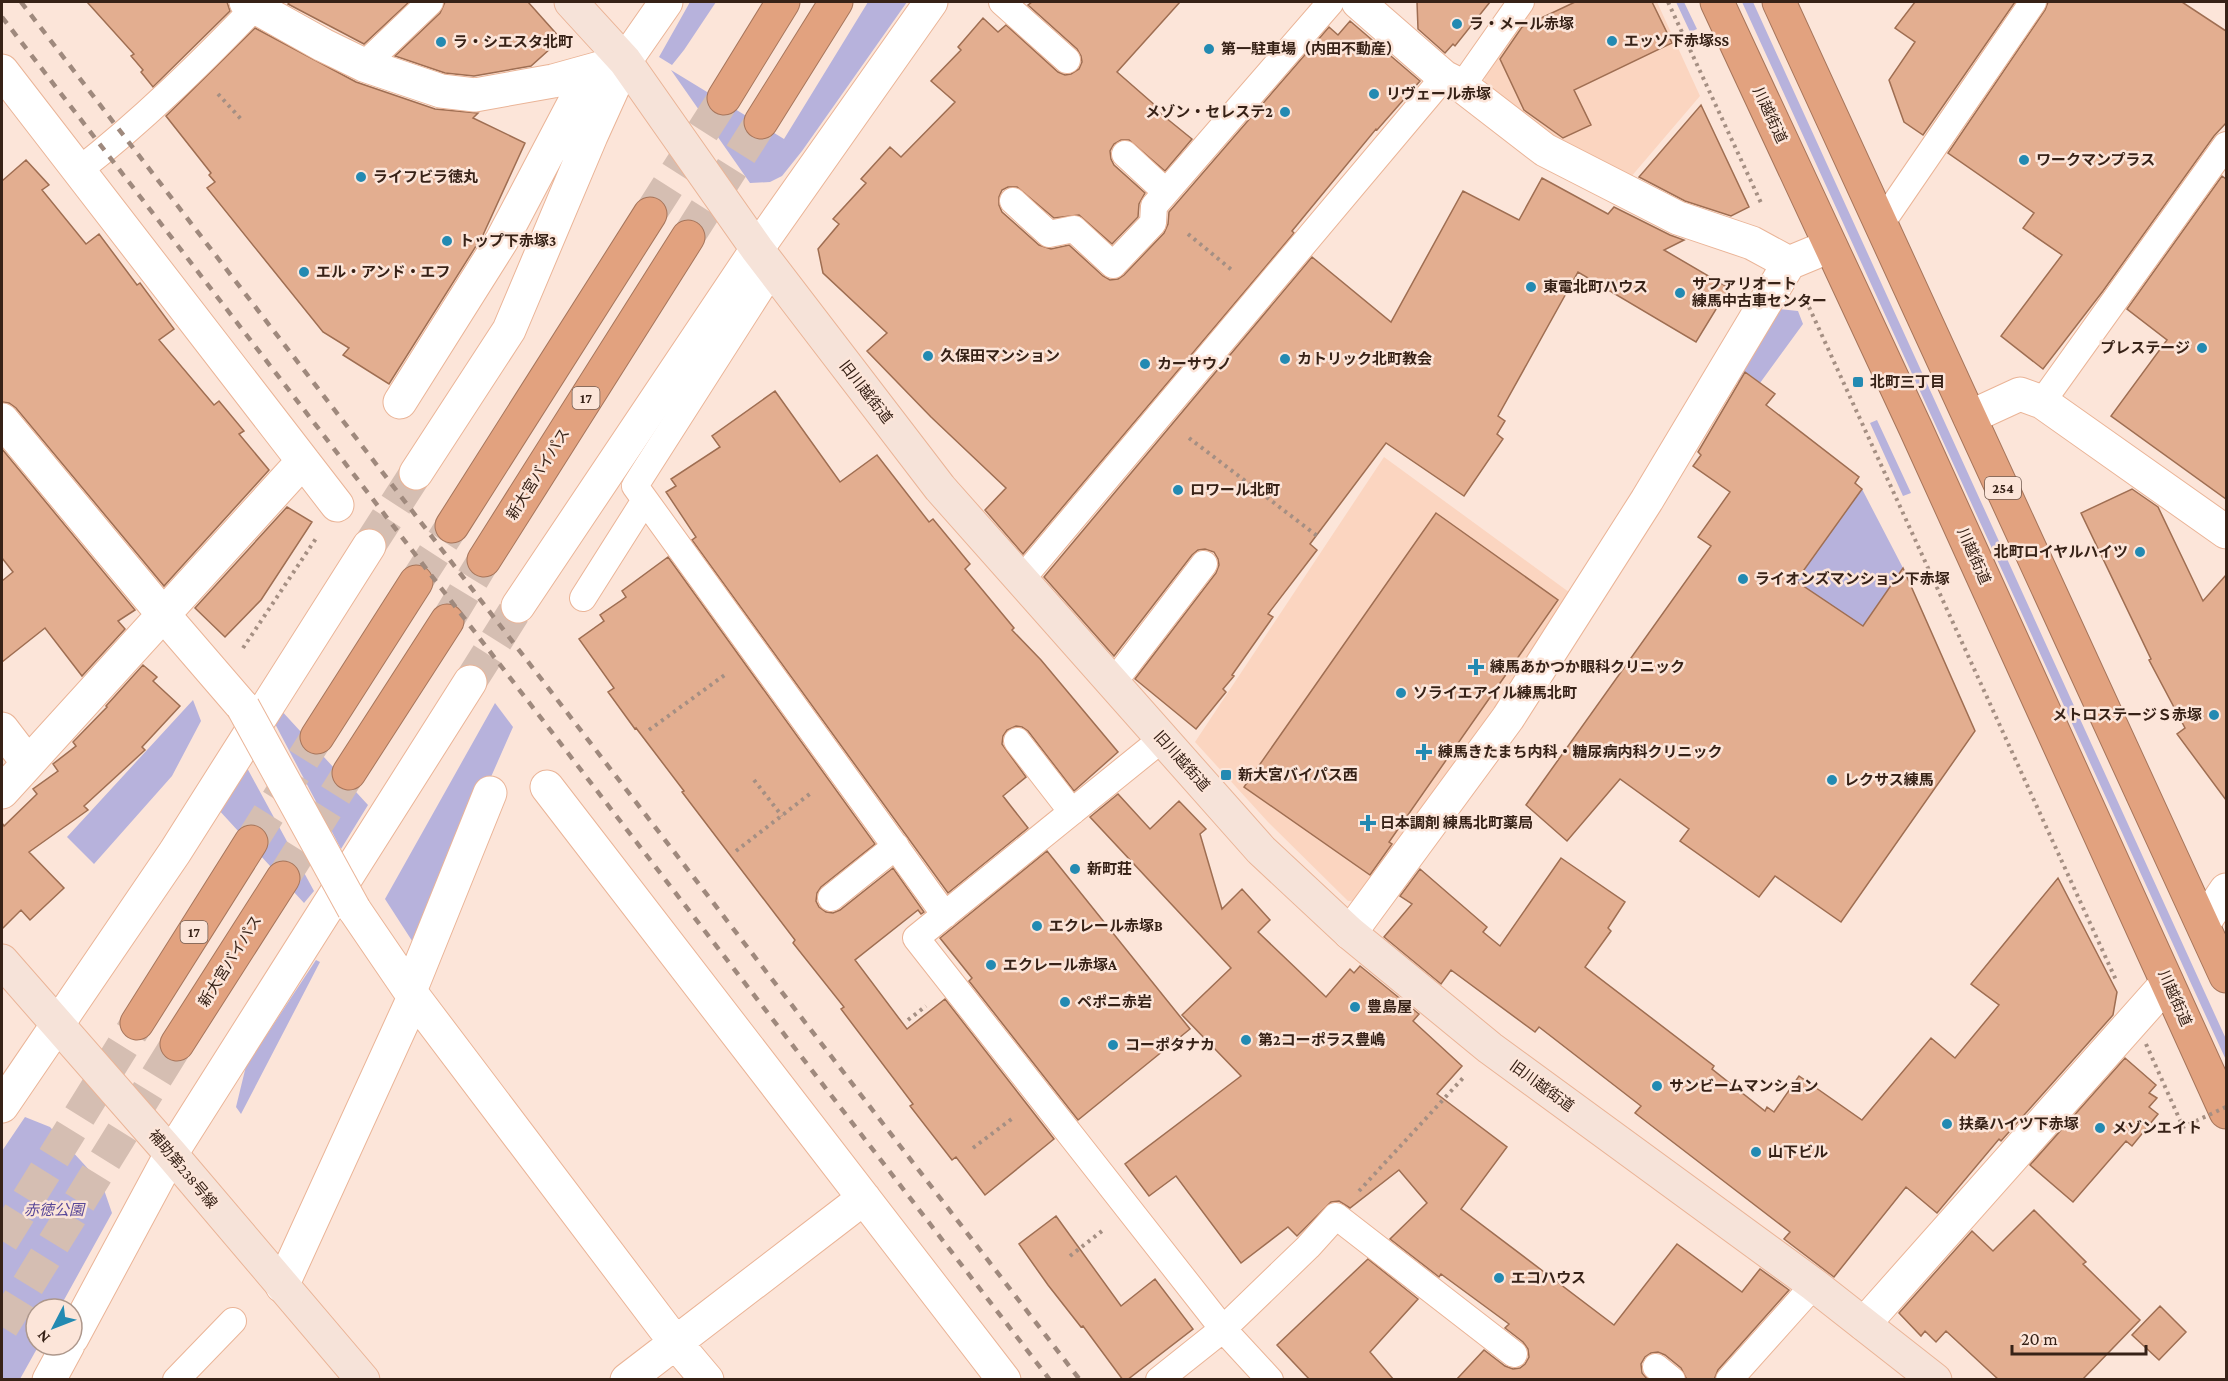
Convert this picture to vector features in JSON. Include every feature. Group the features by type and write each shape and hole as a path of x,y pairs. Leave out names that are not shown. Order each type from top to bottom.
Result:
{"highway":[{"path":"724,98 783,2"},
{"path":"761,122 836,2"},
{"name":"川越街道","path":"1717,2 1915,427 2226,1112"},
{"name":"254","path":"1779,2 2226,976"},
{"path":"452,526 651,214"},
{"name":"新大宮バイパス","path":"484,560 688,237"},
{"path":"317,736 416,582"},
{"path":"350,773 447,621"},
{"name":"17","path":"137,1023 251,842"},
{"name":"新大宮バイパス","path":"177,1044 283,878"}],"street":[{"name":"旧川越街道","path":"570,2 625,61 765,260 940,488 1261,850 1350,933 1490,1048 1814,1285 1935,1380"},
{"path":"518,606 765,260 931,2"},
{"path":"1358,2 1453,81 1545,150 1678,218 1752,243 1789,263"},
{"path":"416,473 509,330 625,61 665,3"},
{"path":"250,4 322,45 364,65 441,91 475,95 553,81 625,61"},
{"path":"2,70 337,505"},
{"path":"400,402 502,240 591,71"},
{"path":"1350,933 1508,718 1647,500 1789,263 1830,246"},
{"path":"1970,417 2020,394 2042,402 2226,532"},
{"path":"2,420 243,707 354,909 412,994 675,1342 707,1380"},
{"path":"2,792 303,460"},
{"path":"2,1106 175,852 369,546"},
{"path":"84,1316 171,1154 470,682"},
{"path":"2,729 28,763"},
{"path":"547,787 1004,1380"},
{"path":"282,1286 412,994 490,793"},
{"path":"2203,924 2226,890"},
{"name":"補助第238号線","path":"2,960 363,1380"},
{"path":"1863,1324 2140,1032 2168,983"},
{"path":"627,1380 864,1198"},
{"path":"49,1380 61,1357"}],"lane":[{"path":"364,65 430,2"},
{"path":"1002,2 1067,60"},
{"path":"1013,201 1048,234 1074,229 1113,265 1153,223 1160,199 1331,2"},
{"path":"1021,580 1261,294 1521,2"},
{"path":"1881,224 2033,2"},
{"path":"78,171 124,135 194,69 250,4"},
{"path":"2042,402 2226,145"},
{"path":"1125,154 1160,199"},
{"path":"765,260 635,486 945,915"},
{"path":"583,598 645,500"},
{"path":"1113,683 1204,564"},
{"path":"1162,739 916,938 1223,1329 1270,1380"},
{"path":"1017,741 1072,812"},
{"path":"831,898 896,846"},
{"path":"1159,1380 1223,1329 1308,1247 1336,1216 1514,1354"},
{"path":"1729,1380 1814,1285"},
{"path":"176,1380 233,1321"}],"path":[{"path":"1668,2 2183,1127 2226,1107"},
{"path":"1160,199 1261,294"},
{"path":"1159,416 1320,538"},
{"path":"221,681 337,505"},
{"path":"649,730 756,653"},
{"path":"736,851 840,770"},
{"path":"754,780 782,816"},
{"path":"1336,1216 1490,1048"},
{"path":"973,1148 1040,1098"}],"shaded area":[{"path":"1533,2 1657,2 1700,96 1630,178 1557,144 1485,89 1484,72"},
{"path":"1384,457 1573,595 1366,901 1348,901 1268,822 1195,742"}],"green space":[{"path":"690,2 716,2 672,65 659,57"},
{"path":"868,2 907,2 782,176 770,182 750,183 671,70 784,139"},
{"path":"1676,2 1684,2 1697,29 1690,32"},
{"path":"1742,2 1753,2 2226,1039 2226,1060"},
{"path":"1779,309 1798,311 1803,324 1760,383 1750,375 1742,385 1733,378"},
{"path":"1877,420 1911,493 1903,496 1870,423"},
{"path":"1862,489 1903,568 1863,626 1644,793"},
{"path":"193,700 201,721 172,776 94,864 67,837"},
{"path":"495,703 513,727 416,947 385,899"},
{"path":"279,708 368,805 341,849 273,720"},
{"path":"246,766 314,891 304,903 217,808"},
{"path":"316,960 320,962 241,1114 236,1107 246,1066"},
{"name":"赤徳公園","path":"25,1117 50,1127 102,1184 112,1213 66,1297 24,1297 24,1357 32,1357 20,1379 2,1379 2,1151"}],"building":[{"path":"87,2 227,2 230,11 153,87 131,56 134,54"},
{"path":"290,2 409,2 364,44 288,4"},
{"path":"445,2 528,2 561,39 531,66 474,76 445,73 395,56 440,13"},
{"path":"1032,2 1180,2 1117,72 1157,107 1155,109 1192,139 1165,171 1129,140 1121,140 1114,144 1110,151 1114,165 1145,193 1139,204 1138,217 1112,244 1079,215 1054,218 1017,187 1002,190 999,197 1002,212 1039,245 1051,249 1069,245 1110,280 1124,275 1164,233 1168,224 1169,212 1329,27 1338,35 1350,21 1420,81 1376,129 1292,231 1294,233 1023,554 985,510 1006,488 931,417 867,351 887,333 823,273 818,249 839,224 833,219 866,183 861,179 890,147 901,157 955,102 931,81 961,50 958,47 983,18 998,32 1006,25 1058,72 1065,75 1079,69 1082,62 1077,49 1028,5"},
{"name":"ラ・メール赤塚","path":"1417,2 1490,2 1455,46 1453,44 1445,53 1418,29"},
{"path":"1575,2 1652,2 1672,43 1574,90 1591,125 1563,138 1524,110 1500,59 1522,27"},
{"path":"1915,2 2015,2 1923,135 1904,122 1889,80 1915,42 1895,28"},
{"path":"2048,2 2182,2 2226,31 2226,123 2214,136 2103,291 2043,369 2001,336 2062,255 2023,228 2034,213 1948,153 2045,10"},
{"path":"255,28 356,82 435,109 478,113 473,118 525,143 483,235 389,384 343,355 349,348 323,332 207,188 215,182 209,175 211,173 166,116"},
{"path":"1701,105 1749,207 1731,216 1685,201 1639,177"},
{"path":"26,160 49,185 42,190 86,244 99,234 137,285 140,283 174,329 159,340 214,405 219,401 244,431 239,434 269,470 164,586 16,408 9,403 2,402 2,181"},
{"path":"2222,176 2226,179 2226,499 2111,416 2167,340 2127,309"},
{"path":"1542,178 1608,214 1614,207 1684,240 1664,250 1729,288 1696,342 1578,272 1498,416 1505,421 1497,434 1503,439 1464,496 1386,443 1310,544 1317,550 1268,614 1273,617 1223,689 1226,692 1196,729 1135,679 1216,573 1219,565 1214,552 1205,549 1198,550 1192,555 1114,656 1044,577 1312,257 1391,322 1463,191 1519,220"},
{"path":"1745,372 1775,394 1766,405 1859,477 1855,483 1862,489 1796,581 1863,626 1903,568 1975,731 1841,922 1775,876 1759,897 1680,841 1689,829 1620,779 1567,841 1526,805 1711,546 1698,537 1730,492 1693,466 1701,455 1698,452"},
{"path":"775,391 840,482 877,455 929,522 933,519 970,564 965,569 1014,628 1012,630 1041,660 1118,752 1074,791 1028,731 1016,726 1007,730 1002,744 1026,777 1003,796 1028,828 948,893 692,540 696,537 666,492 676,486 671,479 720,447 712,436"},
{"path":"2,449 135,610 118,621 125,629 82,676 45,628 2,662 2,581 13,572 2,558"},
{"path":"2132,489 2158,507 2203,601 2226,575 2226,800 2177,734 2185,728 2149,660 2151,659 2081,513"},
{"path":"287,507 312,522 261,600 225,637 195,608"},
{"name":"ソライエアイル練馬北町","path":"1436,513 1558,600 1389,842 1392,844 1370,875 1244,787"},
{"path":"668,557 875,844 821,887 816,901 819,907 826,912 833,913 840,910 893,868 924,912 921,914 918,910 855,960 907,1029 945,999 1054,1139 985,1195 956,1157 952,1160 910,1106 913,1104 841,1009 844,1007 793,943 795,940 608,692 614,688 579,639 604,621 600,615 626,597 622,591"},
{"path":"143,665 157,677 153,681 180,706 142,747 145,750 84,806 88,810 29,852 64,888 30,920 21,910 2,929 2,823 4,826 37,794 33,789 58,771 53,764 76,746 73,742"},
{"path":"1118,794 1150,829 1179,801 1206,829 1200,834 1222,909 1242,889 1270,920 1258,932 1326,997 1350,969 1354,973 1360,966 1419,1014 1413,1021 1462,1066 1437,1094 1507,1147 1461,1209 1614,1325 1677,1244 1742,1292 1760,1269 1789,1290 1718,1370 1714,1380 1687,1380 1681,1368 1658,1352 1645,1357 1641,1364 1642,1373 1648,1380 1456,1380 1484,1350 1505,1366 1513,1369 1525,1364 1529,1357 1528,1349 1505,1328 1509,1324 1441,1274 1439,1277 1390,1239 1427,1203 1399,1170 1350,1208 1339,1201 1331,1202 1297,1236 1288,1227 1241,1263 1176,1176 1149,1196 1125,1164 1241,1076 1182,1015 1231,968 1090,817"},
{"path":"1047,851 1190,1029 1078,1120 969,981 972,978 940,938"},
{"path":"1561,858 1625,902 1608,928 1611,931 1585,967 1714,1066 1712,1069 1765,1111 1767,1107 1774,1112 1799,1076 1862,1120 1931,1038 1955,1058 1999,1005 1971,984 2058,878 2117,992 2113,1015 2001,1141 1999,1139 1937,1213 1906,1187 1834,1277 1784,1239 1790,1232 1635,1113 1641,1106 1539,1027 1535,1032 1451,970 1441,984 1384,937 1412,904 1400,896 1420,869 1487,927 1483,932 1500,946"},
{"name":"メゾンエイト","path":"2125,1058 2156,1085 2149,1093 2157,1098 2149,1107 2158,1114 2132,1146 2126,1141 2073,1202 2030,1165"},
{"path":"2034,1210 2086,1262 2083,1264 2140,1320 2082,1380 1999,1380 1946,1331 1936,1342 1925,1331 1921,1336 1899,1313 1972,1231 1993,1251"},
{"path":"1056,1216 1121,1306 1155,1279 1193,1329 1127,1380 1123,1380 1083,1326 1081,1327 1048,1285 1019,1244"},
{"path":"1368,1259 1418,1299 1370,1352 1394,1380 1310,1380 1277,1345"},
{"path":"2160,1306 2186,1332 2159,1360 2132,1335"}],"tunnel":[{"path":"650,214 724,98"},
{"path":"688,237 761,122"},
{"path":"369,546 416,473"},
{"path":"416,582 452,526"},
{"path":"447,621 484,560"},
{"path":"470,682 518,606"},
{"path":"251,842 317,737"},
{"path":"283,878 349,773"},
{"path":"2,1241 137,1023"},
{"path":"2,1327 177,1044"}],"railway":[{"path":"21,2 1080,1380"},
{"path":"2,17 1050,1380"}],"place":[{"name":"ラ・メール赤塚","path":"1457,24"},
{"name":"エッソ下赤塚SS","path":"1612,41"},
{"name":"ラ・シエスタ北町","path":"441,42"},
{"name":"第一駐車場（内田不動産）","path":"1209,49"},
{"name":"リヴェール赤塚","path":"1374,94"},
{"name":"メゾン・セレステ2","path":"1285,112"},
{"name":"ワークマンプラス","path":"2024,160"},
{"name":"ライフビラ徳丸","path":"361,177"},
{"name":"トップ下赤塚3","path":"447,241"},
{"name":"エル・アンド・エフ","path":"304,272"},
{"name":"東電北町ハウス","path":"1531,287"},
{"name":"サファリオート 練馬中古車センター","path":"1680,293"},
{"name":"プレステージ","path":"2202,348"},
{"name":"久保田マンション","path":"928,356"},
{"name":"カトリック北町教会","path":"1285,359"},
{"name":"カーサウノ","path":"1145,364"},
{"name":"北町三丁目","path":"1858,382"},
{"name":"ロワール北町","path":"1178,490"},
{"name":"北町ロイヤルハイツ","path":"2140,552"},
{"name":"ライオンズマンション下赤塚","path":"1743,579"},
{"name":"練馬あかつか眼科クリニック","path":"1476,667"},
{"name":"ソライエアイル練馬北町","path":"1401,693"},
{"name":"メトロステージＳ赤塚","path":"2214,715"},
{"name":"練馬きたまち内科・糖尿病内科クリニック","path":"1424,752"},
{"name":"新大宮バイパス西","path":"1226,775"},
{"name":"レクサス練馬","path":"1832,780"},
{"name":"日本調剤 練馬北町薬局","path":"1368,823"},
{"name":"新町荘","path":"1075,869"},
{"name":"エクレール赤塚B","path":"1037,926"},
{"name":"エクレール赤塚A","path":"991,965"},
{"name":"ペポニ赤岩","path":"1065,1002"},
{"name":"豊島屋","path":"1355,1007"},
{"name":"第2コーポラス豊嶋","path":"1246,1040"},
{"name":"コーポタナカ","path":"1113,1045"},
{"name":"サンビームマンション","path":"1657,1086"},
{"name":"扶桑ハイツ下赤塚","path":"1947,1124"},
{"name":"メゾンエイト","path":"2100,1128"},
{"name":"山下ビル","path":"1756,1152"},
{"name":"エコハウス","path":"1499,1278"}]}
